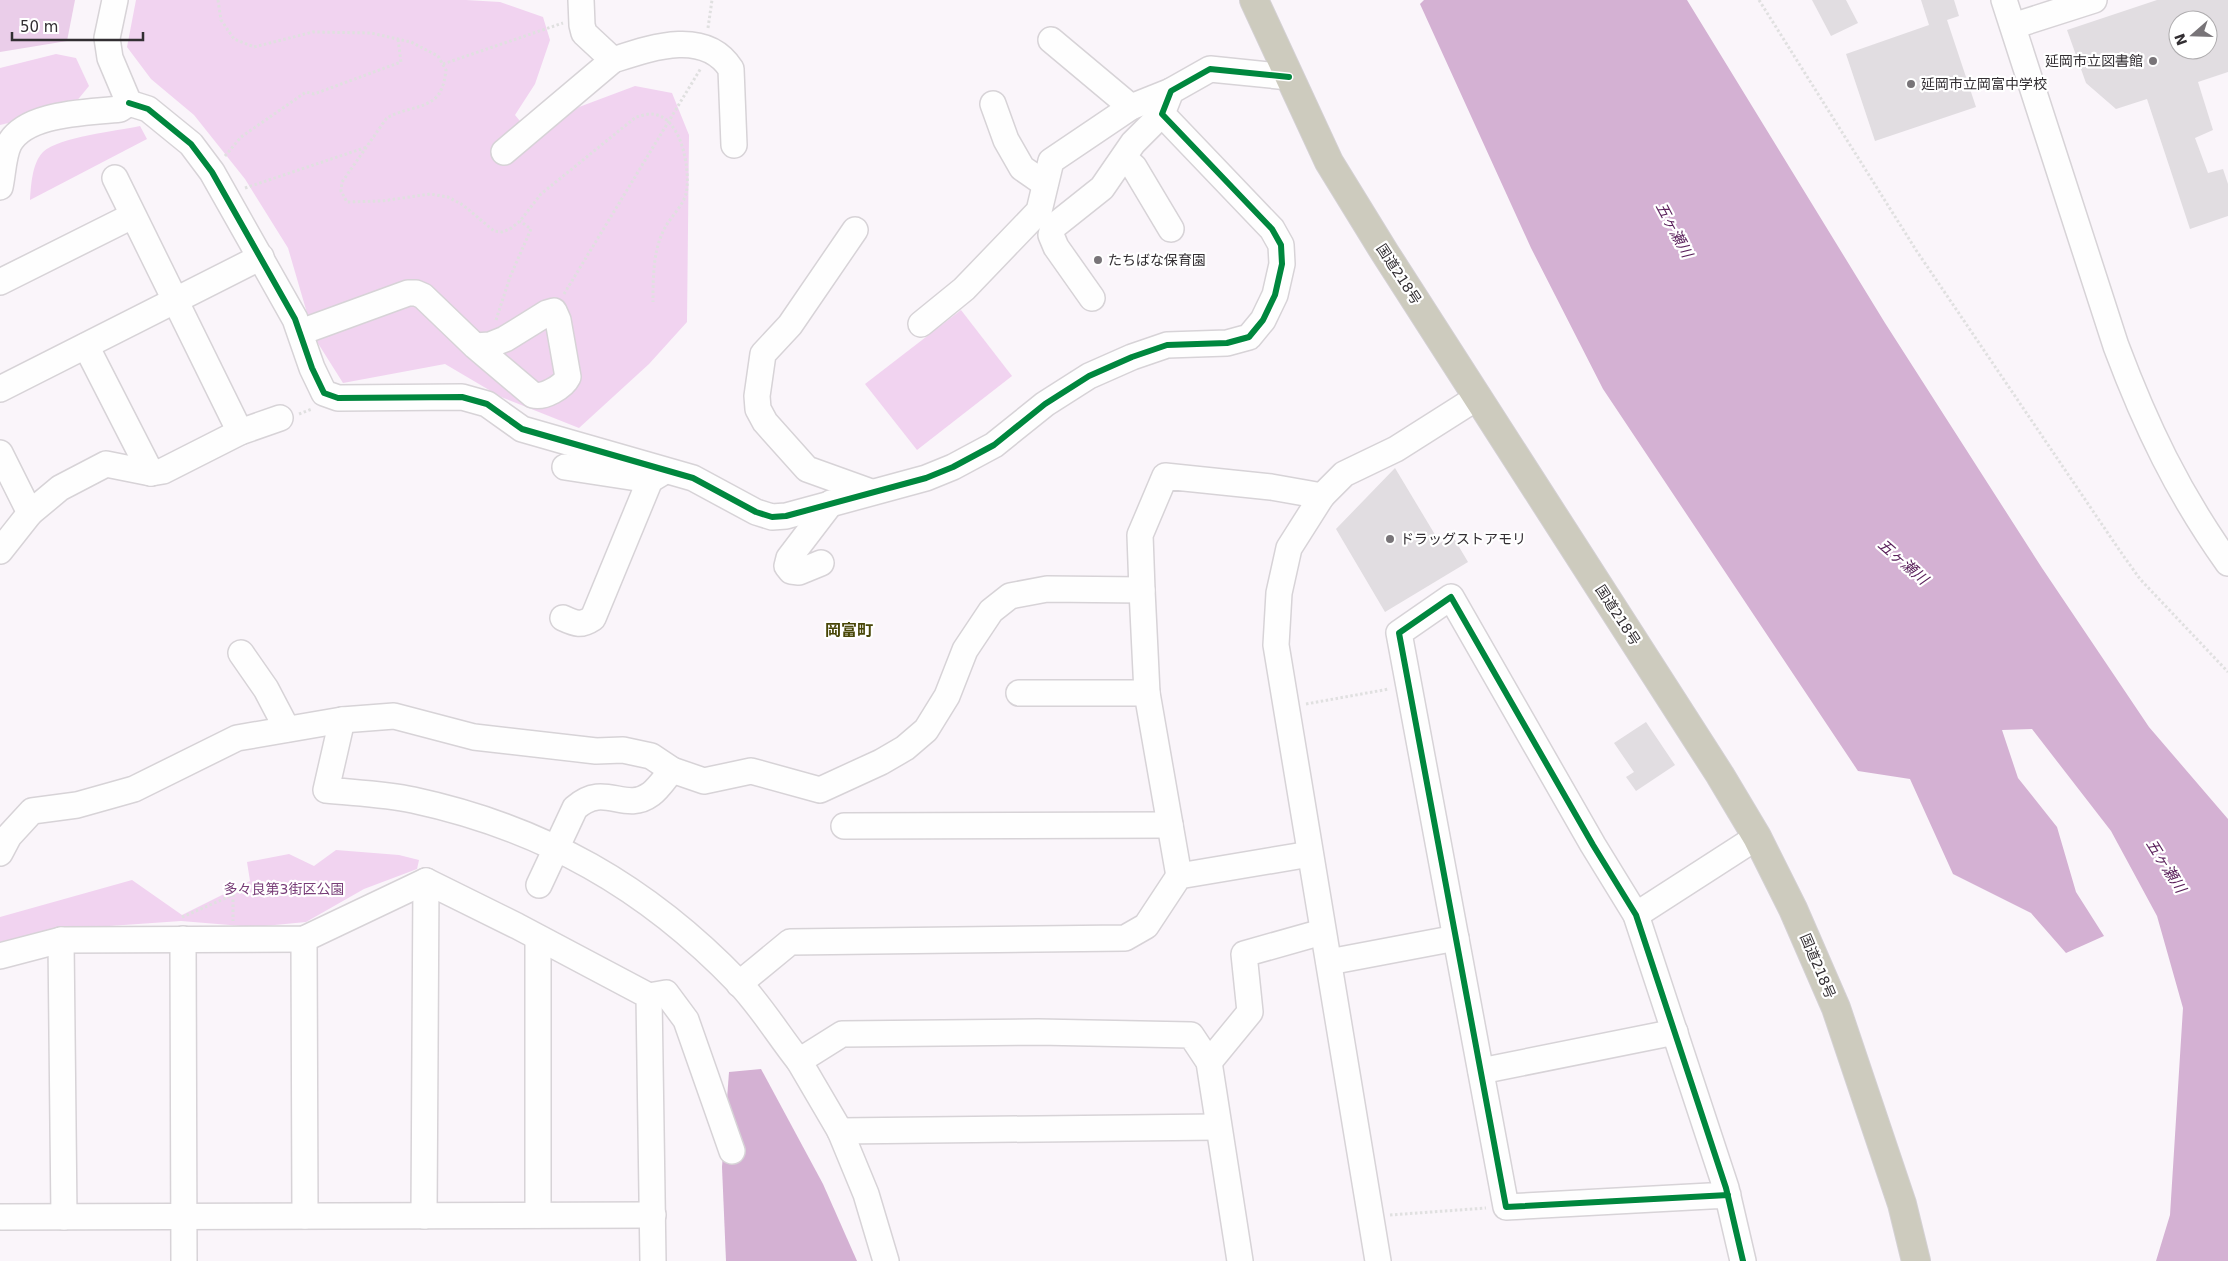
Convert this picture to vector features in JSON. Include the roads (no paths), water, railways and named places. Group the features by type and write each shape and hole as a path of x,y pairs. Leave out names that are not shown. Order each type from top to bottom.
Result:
{"highway":[{"name":"国道218号","path":"1254,0 1329,162 1385,253 1720,775 1757,837 1809,944 1836,1008 1902,1204 1916,1261"}],"street":[{"path":"115,0 107,38 110,58 129,103 148,109 191,144 212,172 261,257 301,332 312,368 324,392 338,398 462,397 487,404 522,429 659,475"},
{"path":"2004,0 2116,346 2136,400 2159,451 2187,503 2224,550"},
{"path":"2013,26 2094,0"},
{"path":"581,8 584,33 613,60"},
{"path":"1051,40 1131,107"},
{"path":"504,152 613,60 647,49 675,44 695,45 699,56 713,50 724,58 731,69 734,145"},
{"path":"921,324 964,289 1039,211 1051,161 1131,107 1171,91 1210,69 1289,77"},
{"path":"1092,298 1056,246 1051,235 1053,227 1102,188 1133,143 1162,114 1171,91"},
{"path":"0,187 9,145 24,127 52,117 120,109 129,103"},
{"path":"993,104 1006,140 1022,168 1045,184"},
{"path":"565,467 694,478 756,512 772,517 786,516 926,478 953,467 994,445 1045,404 1097,372 1167,345 1227,343 1249,337 1263,320 1277,287 1282,264 1281,245 1272,229 1162,114"},
{"path":"1124,158 1134,167 1171,229"},
{"path":"115,178 132,216 240,432"},
{"path":"0,282 132,216"},
{"path":"855,230 790,325 763,354 756,396 758,409 765,422 807,469 871,492"},
{"path":"0,389 261,257"},
{"path":"301,332 408,293 416,293 423,296 481,345 533,395 545,394 565,382 568,377 558,320 554,311 547,313 505,339 481,345"},
{"path":"86,346 151,473"},
{"path":"1378,1261 1285,708 1276,645 1279,593 1289,548 1322,496 1344,474 1396,449 1478,397"},
{"path":"0,551 30,512 60,488 106,464 151,473 163,471 240,432 280,418"},
{"path":"0,453 30,512"},
{"path":"563,618 577,625 585,624 593,618 659,475"},
{"path":"739,984 790,942 1126,938 1146,926 1179,876 1147,693 1140,536 1166,476 1271,487 1322,496"},
{"path":"821,563 799,572 791,571 787,566 789,558 831,503"},
{"path":"0,853 9,836 32,811 77,805 134,789 237,738 342,720 394,716 474,737 596,751 623,750 651,756 672,770 704,780 750,771 820,790 881,762 905,748 926,730 947,696 965,650 991,611 1010,596 1047,589 1142,590"},
{"path":"1728,1195 1506,1207 1399,633 1451,597 1593,845 1636,915 1705,1120 1728,1195 1743,1261"},
{"path":"241,653 266,689 287,729"},
{"path":"1019,693 1147,693"},
{"path":"342,720 326,790 411,800 485,819 557,847 611,877 663,913 739,984 799,1061 840,1131 866,1194 886,1261"},
{"path":"539,885 575,808 585,799 596,796 629,802 640,799 651,794 672,770"},
{"path":"844,826 1170,824"},
{"path":"1636,915 1757,837"},
{"path":"1179,876 1310,854"},
{"path":"0,956 61,940 181,929 234,939 304,940 426,881"},
{"path":"426,881 649,996 666,993 686,1020 732,1150"},
{"path":"424,1216 426,881"},
{"path":"181,929 184,1261"},
{"path":"1209,1062 1250,1012 1244,954 1322,932"},
{"path":"1329,962 1456,938"},
{"path":"61,940 64,1217"},
{"path":"304,940 305,1216"},
{"path":"538,940 538,1214"},
{"path":"649,996 653,1261"},
{"path":"799,1061 842,1034 1038,1032 1191,1035 1209,1062 1240,1261"},
{"path":"1481,1071 1675,1032"},
{"path":"840,1131 1218,1127"},
{"path":"0,1217 653,1215"}],"water":[{"name":"五ヶ瀬川","path":"1424,0 1687,0 1885,323 2042,568 2149,727 2228,819 2228,1261 2156,1261 2170,1215 2183,1008 2157,916 2111,831 2032,729 2002,730 2018,778 2057,827 2076,892 2104,936 2066,953 2031,913 1953,874 1910,779 1858,771 1603,389 1531,248 1420,4"},
{"path":"761,1069 823,1184 857,1261 726,1261 722,1167 729,1072"}],"place":[{"name":"延岡市立図書館","path":"2153,61"},
{"name":"延岡市立岡富中学校","path":"1911,84"},
{"name":"たちばな保育園","path":"1098,260"},
{"name":"ドラッグストアモリ","path":"1390,539"}],"district":[{"name":"岡富町","path":"849,630"}],"park label":[{"name":"多々良第3街区公園","path":"284,889"}]}
